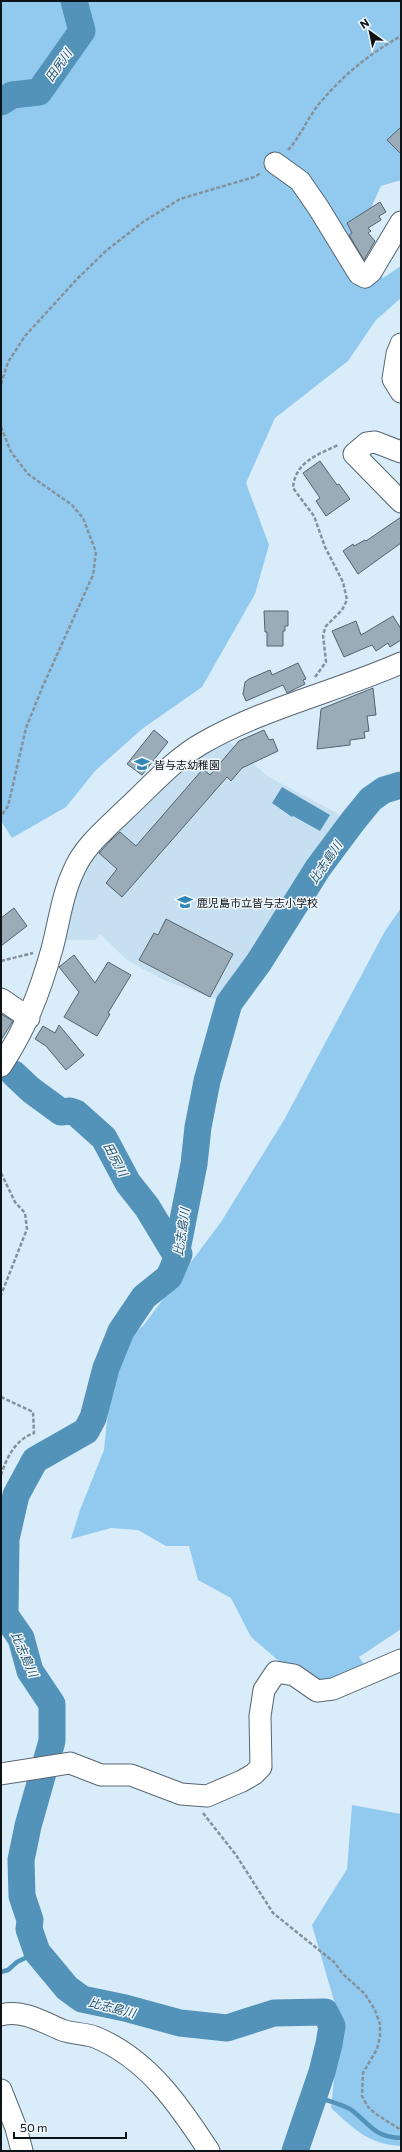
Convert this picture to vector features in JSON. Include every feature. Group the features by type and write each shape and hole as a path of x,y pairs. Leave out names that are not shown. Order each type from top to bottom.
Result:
{"street":[{"path":"275,163 300,181 318,207 359,274 365,277 371,272 401,222"},
{"path":"401,344 397,354 392,379 401,392"},
{"path":"401,452 375,442 367,443 354,454 401,502"},
{"path":"1,1066 19,1038 29,1018 52,948 67,887 81,856 102,832 167,770 200,745 235,727 401,663"},
{"path":"1,999 29,1018"},
{"path":"8,1772 70,1763 101,1775 131,1775 181,1794 195,1797 218,1793 254,1774 261,1767 260,1716 264,1690 276,1672 294,1675 317,1691 333,1689 401,1660"},
{"path":"1,2015 15,2013 29,2016 68,2032 93,2036 136,2060 156,2078 187,2117 209,2151"},
{"path":"1,2090 16,2128 22,2151"}],"path":[{"path":"1,384 8,362 25,336 78,278 107,250 143,222 180,199 254,177 275,163 292,146 318,105 345,76 373,52 401,36"},
{"path":"1,427 11,452 28,474 72,505 83,518 96,552 93,575 42,688 26,728 8,806 1,816"},
{"path":"313,696 315,674 326,662 323,635 326,626 342,610 347,600 343,582 324,547 314,516 293,488 294,478 302,464 342,443 354,454"},
{"path":"1,961 52,948"},
{"path":"1,1172 15,1202 25,1213 28,1229 1,1295"},
{"path":"1,1397 33,1412 34,1433 23,1437 7,1458 1,1475"},
{"path":"195,1797 198,1807 236,1855 274,1913 334,1962 342,1973 365,1994 375,2010 380,2024 380,2037 377,2049 363,2073 362,2096 368,2107 376,2114 401,2130"}],"shaded area":[{"path":"1,1 401,1 401,180 381,186 353,247 383,278 401,266 401,298 376,320 348,361 275,418 246,483 269,545 255,594 202,687 142,729 95,771 66,807 12,838 1,821"},
{"name":"鹿児島市立皆与志小学校","path":"225,738 267,776 337,813 348,827 226,1003 166,981 128,961 100,934 95,940 67,940 64,934 83,870 175,771"},
{"path":"282,787 330,815 320,831 293,816 292,817 272,803"},
{"path":"401,908 401,1629 359,1657 365,1666 319,1685 280,1662 251,1637 231,1598 198,1580 189,1546 166,1546 138,1530 111,1528 71,1539 80,1510 104,1450 109,1401 120,1363 132,1334 143,1326 221,1222 284,1120 385,931"},
{"path":"352,1805 401,1814 401,2146 389,2145 370,2139 347,2123 331,2108 335,2071 334,2001 312,1925 347,1869"}],"building":[{"path":"401,127 401,154 387,140"},
{"path":"380,202 386,212 379,216 381,220 368,228 371,231 368,233 375,241 364,260 349,235 352,233 347,223"},
{"path":"320,461 337,485 339,484 350,499 326,516 316,501 320,498 303,473"},
{"path":"401,517 401,543 358,574 343,551 353,544 354,546 365,540 366,541"},
{"path":"264,611 288,611 288,626 285,626 285,631 283,631 283,646 267,646"},
{"path":"393,616 401,629 401,640 390,647 388,643 376,651 372,645 344,657 332,631 356,621 361,635"},
{"path":"298,663 306,679 303,680 305,684 287,693 283,685 246,701 243,694 245,682 249,679 270,670 272,675"},
{"path":"373,688 376,715 367,716 369,731 364,732 365,738 350,740 350,745 317,749 321,709"},
{"path":"154,730 168,742 142,775 127,764"},
{"path":"264,730 269,740 273,739 278,751 242,768 231,781 227,777 122,897 106,883 117,869 99,853 112,839 120,832 136,846 203,769 210,775 239,741"},
{"path":"14,908 27,926 1,946 1,918"},
{"path":"166,919 233,954 210,997 139,960 154,933 158,935"},
{"path":"74,955 95,983 108,962 131,975 108,1013 110,1014 97,1036 64,1017 79,992 59,967"},
{"path":"1,1014 13,1021 1,1040"},
{"path":"59,1025 84,1055 66,1070 46,1046 35,1039 43,1026 55,1033"}],"waterway":[{"name":"田尻川","path":"1,102 12,95 39,92 82,31 74,1"},
{"name":"比志島川","path":"176,1255 194,1164 198,1127 207,1081 229,1003 259,962 318,868 353,821 371,799 384,790 401,785"},
{"name":"田尻川","path":"14,1074 31,1090 61,1112 70,1111 76,1113 104,1138 128,1183 147,1207 176,1255"},
{"name":"比志島川","path":"176,1255 179,1254 169,1277 144,1297 121,1331 106,1368 93,1418 86,1431 35,1460 16,1495 6,1539 5,1615 21,1638 30,1671 52,1704 52,1741 28,1826 21,1860 22,1896 30,1920 29,1929 37,1952 67,1988 82,1999 125,2008 180,2023 227,2028 274,2013 325,2012 332,2026 329,2044 322,2072 295,2151"},
{"path":"1,1972 8,1970 17,1962 37,1952"},
{"path":"309,2108 326,2100 333,2102 353,2111 379,2133 401,2138"}],"place":[{"name":"皆与志幼稚園","path":"142,764"},
{"name":"鹿児島市立皆与志小学校","path":"185,902"}]}
